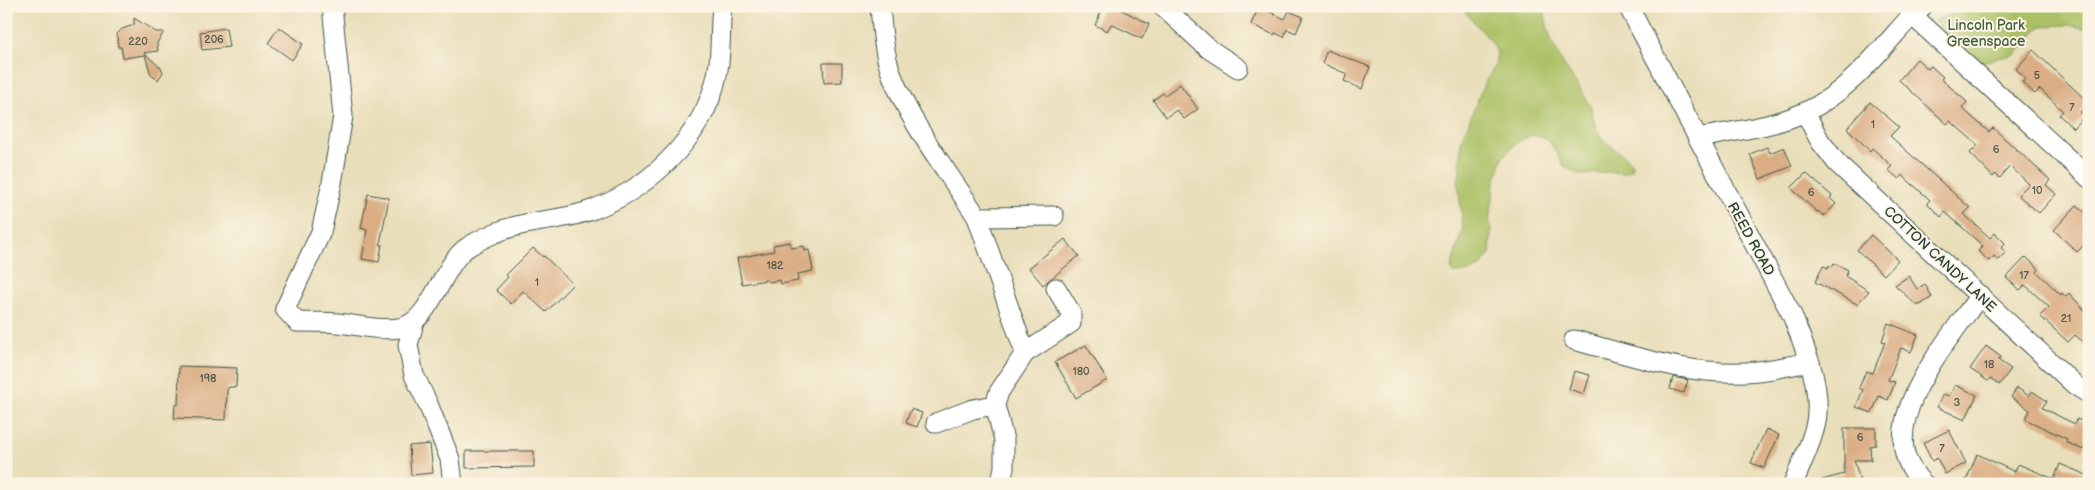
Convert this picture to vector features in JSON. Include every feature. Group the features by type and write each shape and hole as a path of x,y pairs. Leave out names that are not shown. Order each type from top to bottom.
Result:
{"street":[{"path":"332,6 343,116 332,183 321,232 285,309 297,322 337,323 378,328 400,328 414,323"},
{"path":"453,484 450,459 414,375 408,345 414,323 451,266 465,249 495,232 535,220 566,218 595,209 623,195 651,176 680,148 698,123 710,101 719,64 722,6"},
{"path":"880,6 882,30 892,77 914,122 977,217 1025,352"},
{"path":"1162,6 1209,49 1238,68"},
{"name":"REED ROAD","path":"1628,6 1792,315 1810,362 1815,384 1816,422 1794,484"},
{"path":"1698,138 1775,122 1806,112 1839,92 1918,10 2089,178"},
{"name":"COTTON CANDY LANE","path":"1806,112 1820,141 1837,163 2075,385 2089,394"},
{"path":"977,217 1054,216"},
{"path":"1000,484 1004,468 1004,440 995,405 999,392 1025,352 1071,323 1071,313 1056,288"},
{"path":"1924,484 1918,480 1907,459 1903,435 1908,411 1920,382 1980,295"},
{"path":"1574,340 1651,361 1701,370 1756,371 1810,362"},
{"path":"936,423 973,409 995,405"}],"green space":[{"path":"1460,6 1544,6 1546,22 1555,49 1591,107 1597,129 1605,142 1632,164 1631,169 1625,173 1608,172 1580,175 1564,166 1548,139 1531,135 1516,143 1503,157 1493,187 1489,220 1491,226 1490,254 1481,266 1471,272 1454,273 1451,268 1463,228 1458,181 1461,142 1484,84 1495,66 1497,52 1490,40"},
{"name":"Lincoln Park Greenspace","path":"1971,6 2089,6 2089,29 2068,25 2041,26 2016,54 1977,63 1933,21"}],"building":[{"path":"1104,6 1114,6 1149,24 1142,39 1111,24 1107,31 1095,25"},
{"path":"1259,7 1285,19 1289,11 1303,17 1296,33 1287,29 1284,37 1275,33 1274,35 1251,24"},
{"path":"134,18 156,32 164,32 157,43 158,51 144,53 161,68 163,72 158,80 151,75 145,55 123,58 121,47 118,47 117,34 122,29 134,25"},
{"path":"279,27 303,44 292,60 268,43"},
{"path":"226,28 229,47 202,50 200,32"},
{"path":"1327,50 1370,67 1362,89 1344,81 1347,74 1322,63"},
{"path":"2033,50 2089,103 2080,112 2084,116 2073,128 2059,115 2063,111 2040,89 2035,94 2022,82 2026,79 2016,69"},
{"path":"1917,59 1928,69 1931,66 1943,77 1941,79 1967,102 1962,108 1989,132 1993,128 2050,180 2046,185 2056,194 2039,213 2018,195 2029,184 2010,166 2000,178 1995,174 1993,177 1970,153 1978,145 1950,121 1947,124 1899,80"},
{"path":"823,63 842,63 842,82 824,83"},
{"path":"1180,84 1198,109 1184,119 1177,110 1166,117 1153,100 1163,93 1165,95"},
{"path":"1870,102 1899,127 1890,136 1970,208 1964,214 1990,238 1995,233 2005,243 2001,248 2006,252 1998,260 1994,256 1989,261 1978,251 1983,246 1945,212 1941,217 1927,203 1930,200 1902,175 1899,179 1888,170 1892,166 1872,148 1870,151 1847,128"},
{"path":"1767,147 1770,153 1784,147 1792,166 1760,179 1750,154"},
{"path":"1806,173 1832,196 1830,198 1836,204 1824,216 1791,188"},
{"path":"368,194 389,198 380,244 382,244 379,262 362,259 367,230 361,228"},
{"path":"2077,205 2089,216 2089,240 2077,252 2054,230"},
{"path":"1871,235 1898,260 1884,275 1857,250"},
{"path":"1065,239 1079,256 1043,285 1029,268"},
{"path":"790,242 791,248 804,246 805,251 809,250 813,271 797,274 798,281 781,284 780,280 769,282 767,280 742,284 737,258 774,251 773,245"},
{"path":"533,248 573,284 546,312 523,291 511,304 496,290 508,277 506,275"},
{"path":"2026,257 2039,269 2037,272 2061,295 2062,293 2066,297 2069,293 2089,315 2089,347 2075,335 2068,342 2040,316 2049,307 2025,285 2020,290 2006,278"},
{"path":"1834,263 1848,270 1845,276 1869,291 1857,304 1815,282 1823,266 1828,268 1829,265 1832,267"},
{"path":"1909,276 1917,289 1925,284 1932,297 1920,305 1916,305 1895,285"},
{"path":"1888,323 1918,335 1911,352 1901,348 1888,380 1895,382 1888,400 1879,396 1872,413 1856,407 1863,390 1859,388 1866,371 1873,373 1885,342 1882,341"},
{"path":"1086,345 1107,380 1076,398 1055,362"},
{"path":"1986,346 2001,357 1998,360 2011,369 1999,385 1990,378 1988,381 1970,369"},
{"path":"179,366 237,368 236,387 229,387 227,390 226,420 174,418 175,405 178,405"},
{"path":"1574,371 1590,375 1584,394 1569,389"},
{"path":"1673,377 1688,380 1684,393 1670,389"},
{"path":"1955,385 1977,395 1965,420 1937,407 1943,394 1949,396"},
{"path":"2017,388 2029,396 2032,391 2047,401 2042,408 2075,424 2077,419 2089,424 2089,437 2083,450 2066,442 2067,439 2025,419 2030,410 2011,397"},
{"path":"911,409 922,413 917,427 906,423"},
{"path":"1844,428 1876,428 1876,445 1870,446 1871,460 1854,460 1861,484 1822,484 1822,480 1844,474"},
{"path":"1766,429 1779,435 1764,468 1751,463"},
{"path":"1949,430 1966,463 1945,474 1937,458 1932,461 1923,443"},
{"path":"430,444 433,473 411,475 409,446"},
{"path":"466,451 534,451 534,467 466,468"},
{"path":"1977,454 2015,472 2018,464 2054,479 2060,464 2089,476 2089,484 1996,484 1986,479 1985,484 1972,484 1966,481"}]}
